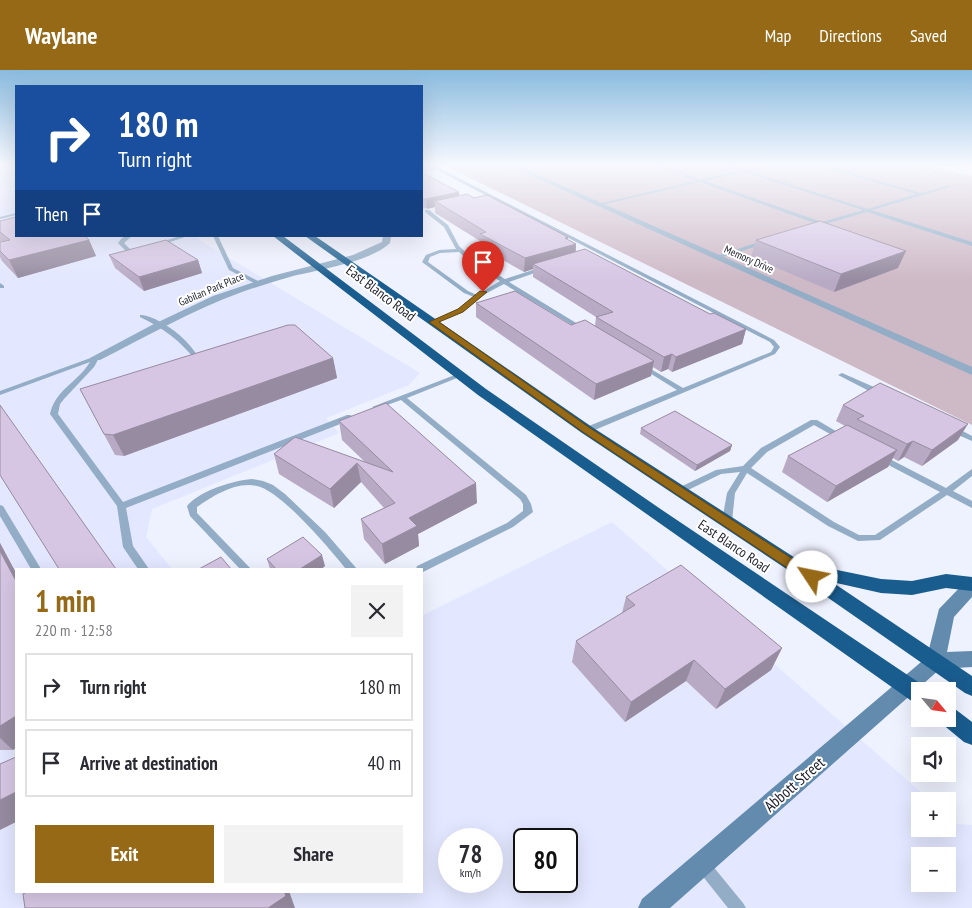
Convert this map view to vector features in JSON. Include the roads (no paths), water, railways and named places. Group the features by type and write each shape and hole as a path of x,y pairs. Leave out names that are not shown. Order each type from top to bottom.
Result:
{"highway":[{"name":"East Blanco Road","path":"278,237 460,375 656,514 911,688"},
{"name":"East Blanco Road","path":"310,237 586,430 797,567 972,687"},
{"path":"797,567 881,586 912,588 946,581 972,585"},
{"path":"956,722 972,735"}],"main road":[{"path":"972,585 945,614 936,661 972,659"},
{"name":"Abbott Street","path":"920,682 936,661"},
{"name":"Abbott Street","path":"651,908 911,692"}],"street":[{"name":"Memory Drive","path":"599,204 972,372"},
{"name":"Gabilan Park Place","path":"96,358 162,324 258,283 368,253 386,243 388,237"}],"lane":[{"path":"503,203 772,341 777,346 773,353 586,430"},
{"path":"764,203 822,224"},
{"path":"847,203 972,244"},
{"path":"805,230 890,203"},
{"path":"424,212 436,209"},
{"path":"424,212 446,226 460,250 473,262 590,334"},
{"path":"0,218 15,214"},
{"path":"128,237 121,243 130,252 146,247"},
{"path":"154,245 177,237"},
{"path":"215,237 231,269 258,283"},
{"path":"717,257 770,241"},
{"path":"460,250 433,254 428,256 426,262 466,292 478,297"},
{"path":"590,255 600,253"},
{"path":"433,322 460,311 505,280 553,266"},
{"path":"142,316 162,324 186,343 197,359"},
{"path":"0,393 96,358"},
{"path":"96,358 92,366 56,404 54,414 121,506 128,547 143,568"},
{"path":"632,360 683,391"},
{"path":"366,411 460,375"},
{"path":"842,375 886,396"},
{"path":"402,396 523,497 527,504 528,512 510,525 423,569"},
{"path":"121,506 357,414"},
{"path":"727,521 731,493 746,468 764,450 814,422 850,440"},
{"path":"946,426 972,439"},
{"path":"876,454 972,505"},
{"path":"679,491 719,472 746,468 831,524 858,538 877,538 947,492 972,472"},
{"path":"245,568 193,514 192,506 207,495 246,482 260,483 270,488 321,533 351,568"},
{"path":"0,508 35,568"},
{"path":"702,864 738,908"}]}
